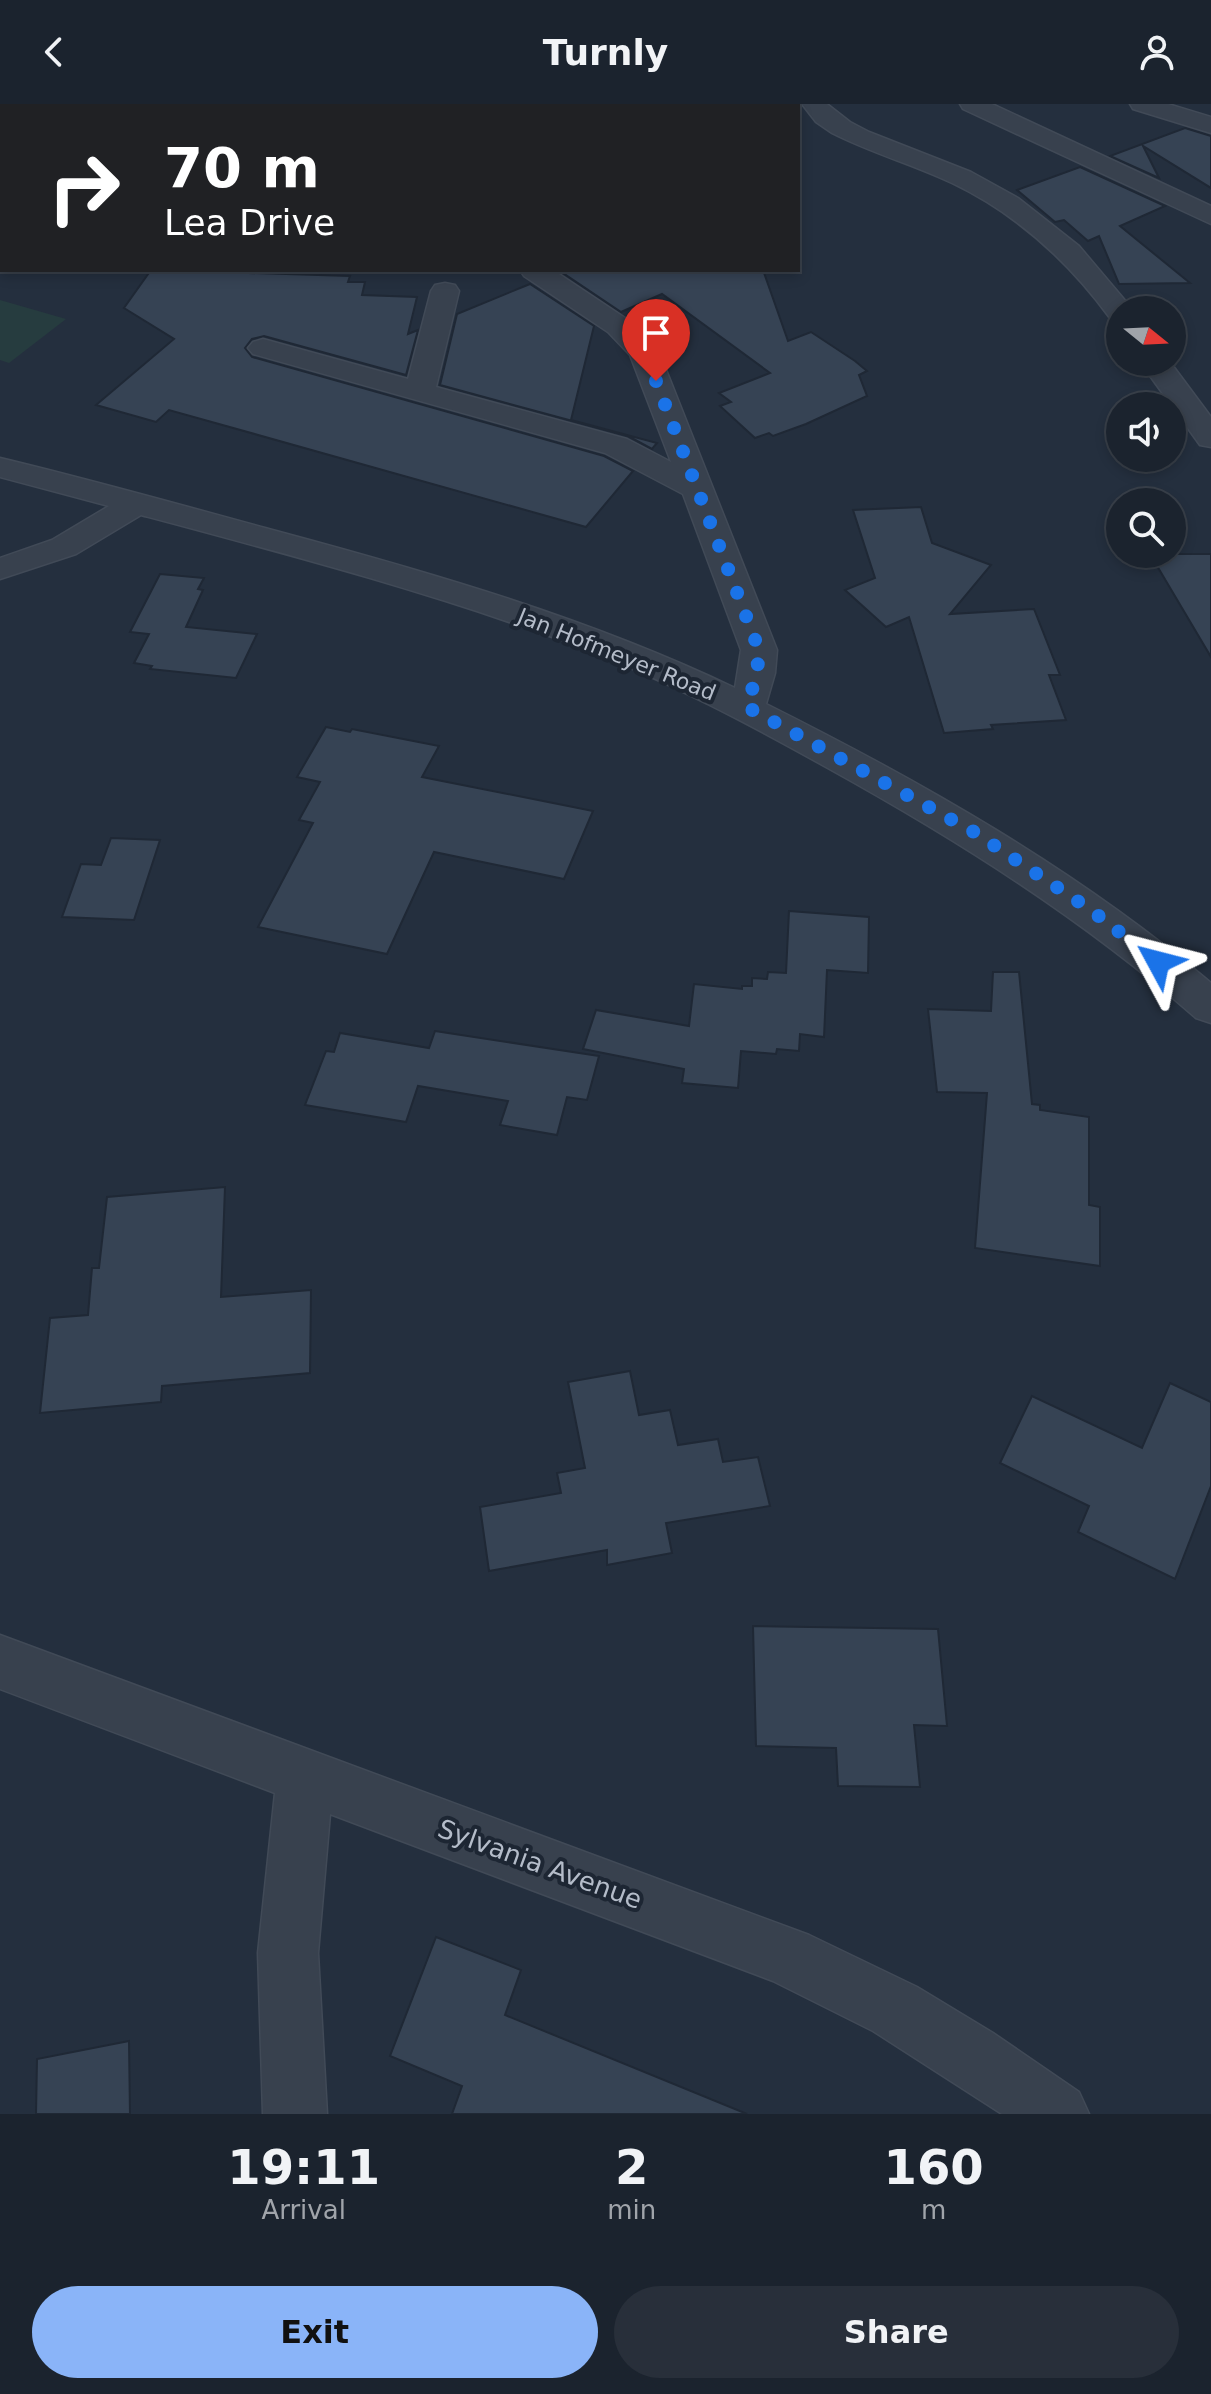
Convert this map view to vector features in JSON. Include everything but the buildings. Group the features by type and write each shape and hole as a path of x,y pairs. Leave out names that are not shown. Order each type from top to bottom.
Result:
{"street":[{"path":"814,104 832,124 961,177 1025,215 1075,255 1107,296"},
{"path":"972,104 1211,216"},
{"path":"1142,104 1211,125"},
{"path":"537,272 618,326 644,352 759,650 757,673 747,707"},
{"path":"420,391 445,291"},
{"path":"263,348 616,446 698,489"},
{"path":"1165,376 1211,438"},
{"name":"Jan Hofmeyer Road","path":"0,467 461,594 604,645 747,707 974,832 1091,910 1211,1007"},
{"path":"0,569 64,547 136,504"},
{"name":"Sylvania Avenue","path":"0,1662 788,1956 895,2009 971,2055 1057,2114"},
{"path":"295,2114 288,1953 305,1776"}],"green space":[{"path":"0,300 66,319 9,363 0,360"}],"route":[{"path":"656,381 759,650 757,673 747,707 974,832 1091,910 1158,962"}]}
